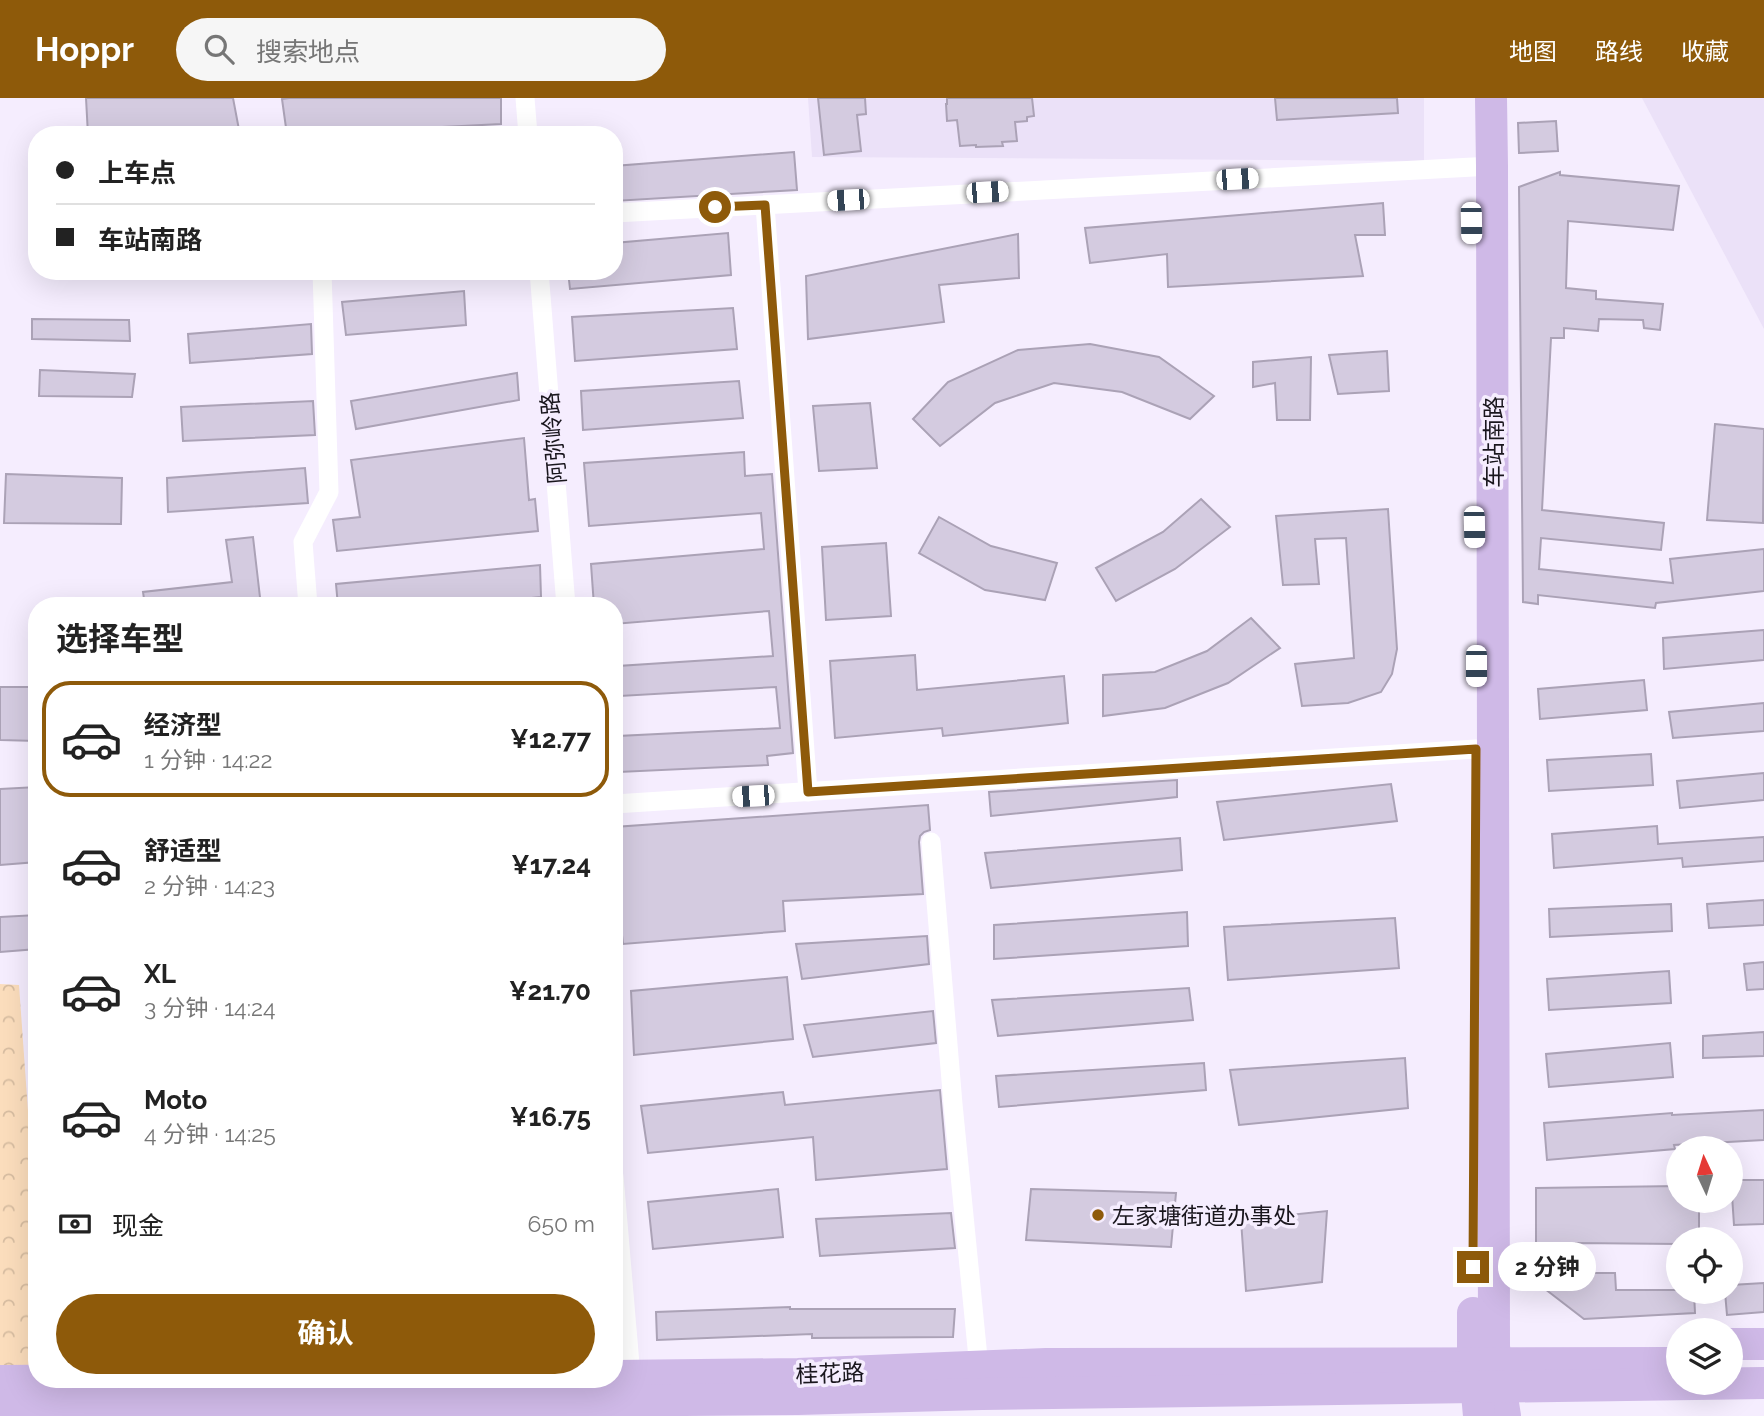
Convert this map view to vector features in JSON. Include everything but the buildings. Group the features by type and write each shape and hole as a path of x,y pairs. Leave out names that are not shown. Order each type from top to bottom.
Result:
{"main road":[{"name":"车站南路","path":"1469,98 1481,167 1483,1347"},
{"name":"车站南路","path":"1491,98 1481,167 1476,749 1483,1347 1491,1409"},
{"path":"1743,1344 1764,1344"},
{"path":"981,1381 1036,1354 1666,1345"},
{"path":"981,1381 1666,1363"},
{"path":"1743,1363 1764,1363"},
{"name":"桂花路","path":"623,1376 799,1396"},
{"path":"1050,1379 1764,1383"},
{"path":"0,1381 28,1381"},
{"path":"981,1381 1037,1407 1491,1409 1590,1402 1764,1399"},
{"name":"桂花路","path":"0,1406 799,1396 981,1381"}],"street":[{"path":"525,98 527,126"},
{"path":"623,213 1481,167"},
{"path":"765,205 808,792"},
{"path":"307,597 303,542 329,492 322,280"},
{"name":"阿弥岭路","path":"540,280 565,597"},
{"path":"623,803 1476,749"},
{"path":"931,842 953,1104 981,1381"}],"shaded area":[{"path":"808,98 1424,98 1424,161 812,157"},
{"path":"1642,98 1764,98 1764,329"}],"green space":[{"path":"0,984 19,985 28,1111 28,1379 0,1378"}],"place":[{"name":"左家塘街道办事处","path":"1098,1215"}],"route":[{"path":"715,207 765,205 808,792 1476,749 1473,1267"}]}
